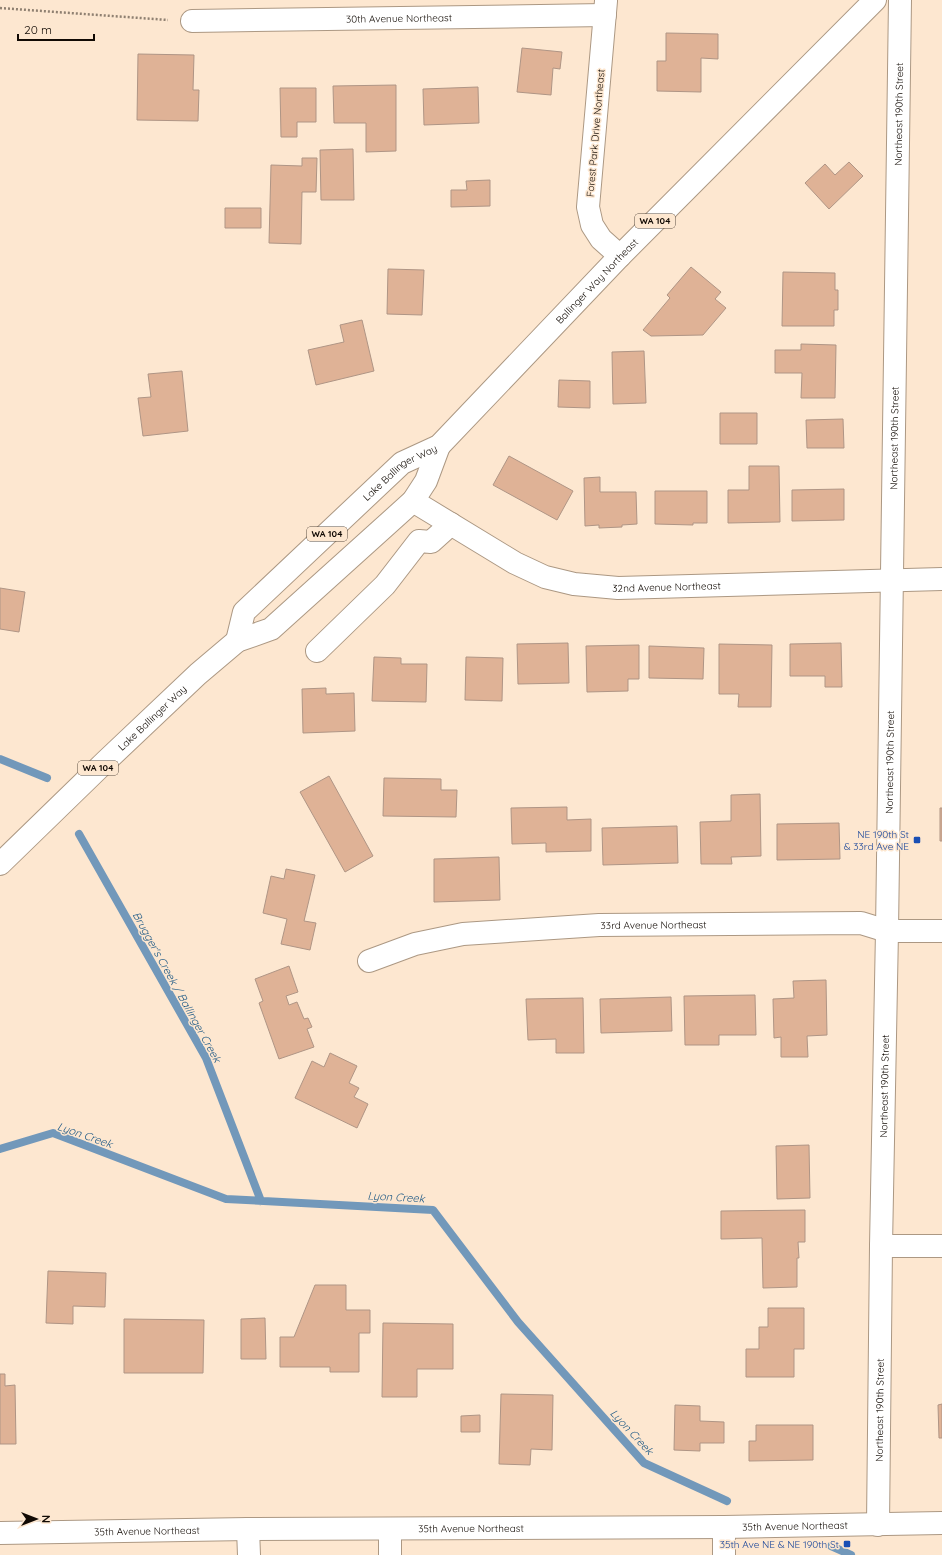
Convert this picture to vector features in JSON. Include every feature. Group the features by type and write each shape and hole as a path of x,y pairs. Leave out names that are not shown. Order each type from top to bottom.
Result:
{"street":[{"name":"Ballinger Way Northeast","path":"439,446 620,256 875,0"},
{"name":"Northeast 190th Street","path":"878,1525 900,0"},
{"name":"Forest Park Drive Northeast","path":"606,7 588,207 592,225 601,239 620,256"},
{"name":"30th Avenue Northeast","path":"192,22 606,7"},
{"name":"Lake Ballinger Way","path":"0,864 198,674 237,641 271,629 413,501 426,481 439,446"},
{"name":"Lake Ballinger Way","path":"237,641 244,612 402,463 439,446"},
{"name":"32nd Avenue Northeast","path":"413,501 514,563 545,577 574,584 618,588 892,579 942,579"},
{"path":"317,651 385,585 419,541 431,542 451,524"},
{"name":"33rd Avenue Northeast","path":"369,961 415,944 463,934 599,925 861,923 887,931 942,931"},
{"path":"881,1246 942,1246"},
{"name":"35th Avenue Northeast","path":"0,1533 248,1529 724,1527 942,1523"},
{"path":"724,1527 724,1555"},
{"path":"390,1528 390,1555"},
{"path":"248,1529 249,1555"}],"path":[{"path":"0,8 192,22"}],"building":[{"path":"666,33 718,34 718,59 701,58 701,92 657,91 657,61 666,61"},
{"path":"522,48 562,52 560,69 553,68 551,95 517,92"},
{"path":"138,54 194,55 193,90 199,90 198,121 137,120"},
{"path":"396,85 396,151 366,152 366,123 334,123 333,86"},
{"path":"478,87 479,123 424,125 423,89"},
{"path":"280,88 316,88 316,122 297,122 297,137 281,137"},
{"path":"353,149 354,200 321,200 320,150"},
{"path":"302,158 317,158 316,192 302,192 301,244 269,243 271,165 302,166"},
{"path":"849,162 863,176 829,209 805,183 825,164 835,175"},
{"path":"490,180 490,206 451,207 451,190 467,190 466,181"},
{"path":"225,208 261,208 261,228 225,228"},
{"path":"691,267 721,292 715,299 726,308 703,335 651,336 643,330 670,298 667,295"},
{"path":"388,269 424,270 422,315 387,314"},
{"path":"783,272 835,273 835,290 838,290 838,310 834,310 834,326 782,326"},
{"path":"362,320 374,371 316,385 308,350 344,342 340,325"},
{"path":"801,344 836,345 835,398 801,398 802,373 775,373 775,350 801,350"},
{"path":"644,351 646,403 613,404 612,352"},
{"path":"182,371 188,431 143,436 138,398 151,397 148,374"},
{"path":"559,380 590,381 590,408 558,407"},
{"path":"720,413 757,413 757,444 720,444"},
{"path":"843,419 844,448 807,448 806,420"},
{"path":"509,456 573,491 557,520 493,485"},
{"path":"749,466 779,466 780,522 728,523 728,490 749,490"},
{"path":"600,477 600,492 636,492 637,524 622,525 622,527 599,528 599,525 585,526 584,478"},
{"path":"844,489 844,520 792,521 792,490"},
{"path":"655,491 707,491 707,523 693,523 693,525 655,524"},
{"path":"0,588 25,592 19,632 0,629"},
{"path":"568,643 569,683 518,684 517,644"},
{"path":"841,643 842,687 825,687 825,676 790,676 790,644"},
{"path":"719,644 772,645 771,707 738,707 739,694 719,694"},
{"path":"639,645 639,679 628,679 628,691 587,692 586,646"},
{"path":"649,646 704,648 703,679 649,678"},
{"path":"374,657 401,658 401,664 427,664 426,702 372,701"},
{"path":"466,657 503,658 502,701 465,700"},
{"path":"326,688 326,694 354,693 355,731 303,733 302,689"},
{"path":"329,776 373,856 345,872 300,792"},
{"path":"384,778 441,779 441,790 457,790 456,817 383,816"},
{"path":"760,794 761,856 731,857 732,864 701,864 700,822 731,821 731,795"},
{"path":"567,807 567,820 591,819 591,851 546,852 546,843 512,844 511,808"},
{"path":"940,808 942,808 942,841 940,841"},
{"path":"839,823 840,859 777,860 777,824"},
{"path":"677,826 678,863 603,865 602,828"},
{"path":"499,857 500,900 434,902 434,859"},
{"path":"286,869 315,875 304,921 316,923 310,950 281,944 287,919 263,913 271,876 284,879"},
{"path":"289,966 298,992 286,996 289,1005 297,1002 304,1019 308,1018 312,1027 307,1029 314,1047 279,1059 259,1003 263,1001 255,979"},
{"path":"826,980 827,1035 807,1036 808,1057 781,1057 781,1037 774,1038 773,999 794,998 793,981"},
{"path":"755,995 756,1035 719,1035 719,1045 685,1045 684,996"},
{"path":"671,997 672,1031 601,1033 600,999"},
{"path":"583,998 584,1053 556,1053 556,1039 528,1040 526,999"},
{"path":"330,1053 357,1066 349,1083 359,1088 354,1097 368,1104 357,1128 295,1098 312,1061 324,1067"},
{"path":"809,1145 810,1198 777,1199 776,1146"},
{"path":"805,1210 805,1242 798,1242 799,1258 797,1258 797,1287 763,1288 762,1238 721,1239 721,1211"},
{"path":"48,1271 106,1273 105,1307 73,1306 73,1324 46,1323"},
{"path":"315,1285 346,1285 346,1310 370,1310 370,1333 359,1333 359,1372 330,1372 330,1367 280,1367 280,1337 294,1337"},
{"path":"768,1308 804,1308 804,1349 794,1349 794,1377 746,1377 746,1349 759,1349 759,1327 768,1327"},
{"path":"265,1318 266,1359 241,1359 241,1319"},
{"path":"124,1319 204,1320 203,1373 124,1373"},
{"path":"383,1323 453,1324 453,1369 417,1369 417,1397 382,1397"},
{"path":"0,1374 5,1374 5,1386 15,1385 16,1444 0,1444"},
{"path":"501,1394 553,1395 552,1450 531,1449 530,1465 499,1464"},
{"path":"942,1404 942,1438 939,1438 938,1405"},
{"path":"675,1405 700,1406 700,1421 724,1422 724,1443 700,1443 700,1451 674,1450"},
{"path":"480,1415 480,1432 461,1432 461,1416"},
{"path":"756,1425 813,1425 813,1460 749,1461 749,1441 756,1441"}],"waterway":[{"name":"Brugger's Creek / Ballinger Creek","path":"0,759 47,778"},
{"name":"Brugger's Creek / Ballinger Creek","path":"79,834 206,1058 261,1201"},
{"name":"Lyon Creek","path":"0,1149 53,1133 226,1199 433,1210 518,1322 644,1463 727,1501"},
{"name":"Lyon Creek","path":"831,1546 851,1555"}],"place":[{"name":"NE 190th St & 33rd Ave NE","path":"917,840"},
{"name":"35th Ave NE & NE 190th St","path":"847,1544"}]}
